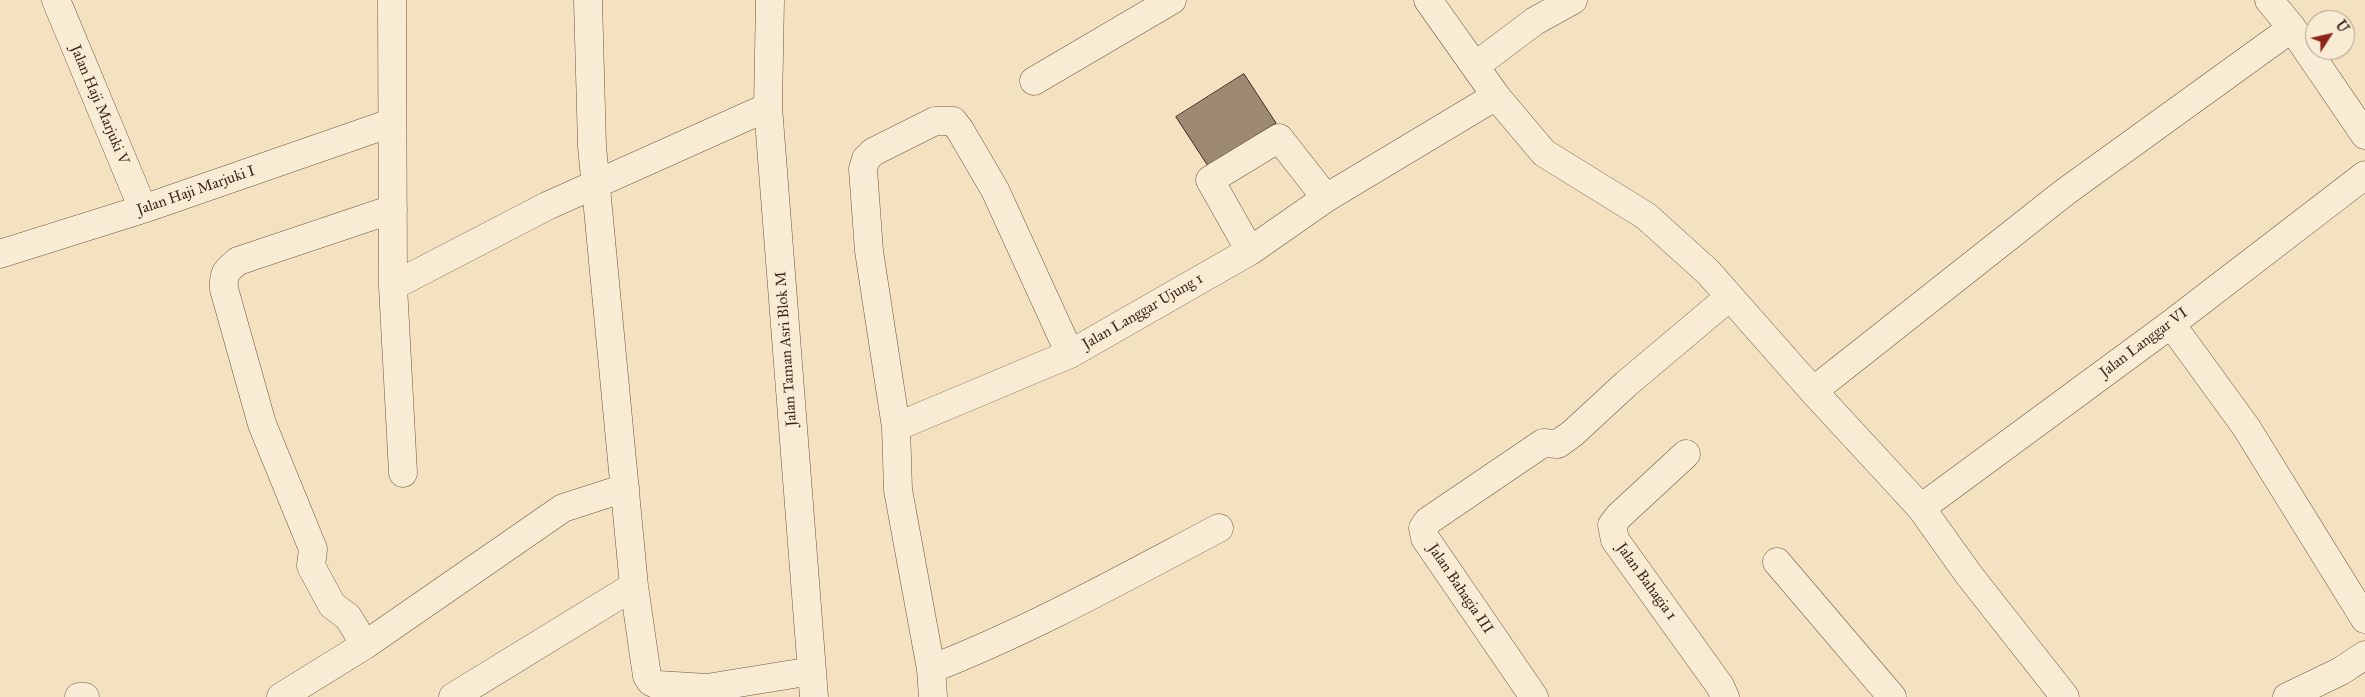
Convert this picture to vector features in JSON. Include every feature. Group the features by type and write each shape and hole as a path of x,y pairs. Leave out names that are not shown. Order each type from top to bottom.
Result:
{"street":[{"name":"Jalan Haji Marjuki V","path":"56,0 143,209"},
{"path":"392,0 393,286 403,472"},
{"path":"588,0 592,146 634,586 647,676 651,682 658,685 707,693 813,684"},
{"name":"Jalan Taman Asri Blok M","path":"770,0 768,107 813,684"},
{"path":"1034,81 1172,0"},
{"path":"1428,0 1496,96 1544,153 1646,216 1708,272 1813,391 1921,508 1970,575 2065,697"},
{"path":"1475,66 1535,21 1573,0"},
{"path":"2269,0 2292,28 2365,135"},
{"path":"1813,391 2065,192 2292,28"},
{"name":"Jalan Langgar Ujung 1","path":"896,427 869,251 863,169 866,158 873,152 935,120 953,122 960,130 995,190 1070,354 1250,250 1326,198 1496,96"},
{"path":"393,286 547,206 768,107"},
{"name":"Jalan Haji Marjuki I","path":"0,254 143,209 391,124"},
{"path":"1250,250 1210,180 1279,138 1326,198"},
{"name":"Jalan Langgar VI","path":"1921,508 2170,324 2365,174"},
{"path":"365,645 348,617 332,605 311,566 313,549 262,424 224,289 223,276 228,268 238,261 394,209"},
{"name":"Jalan Bahagia III","path":"1534,697 1425,538 1423,528 1428,521 1543,443 1558,444 1573,433 1626,384 1721,304 1730,299"},
{"path":"2170,324 2246,426 2365,619"},
{"path":"933,697 930,669 898,490 896,427 1070,354"},
{"name":"Jalan Bahagia 1","path":"1686,454 1619,516 1612,526 1615,540 1720,686 1725,697"},
{"path":"281,697 365,645 528,530 563,508 625,488"},
{"path":"930,669 1054,616 1219,528"},
{"path":"1777,562 1892,697"},
{"path":"453,697 634,586"},
{"path":"2287,697 2341,671 2365,655"},
{"path":"79,697 85,697"}],"building":[{"path":"1244,74 1276,123 1208,166 1176,117"}]}
